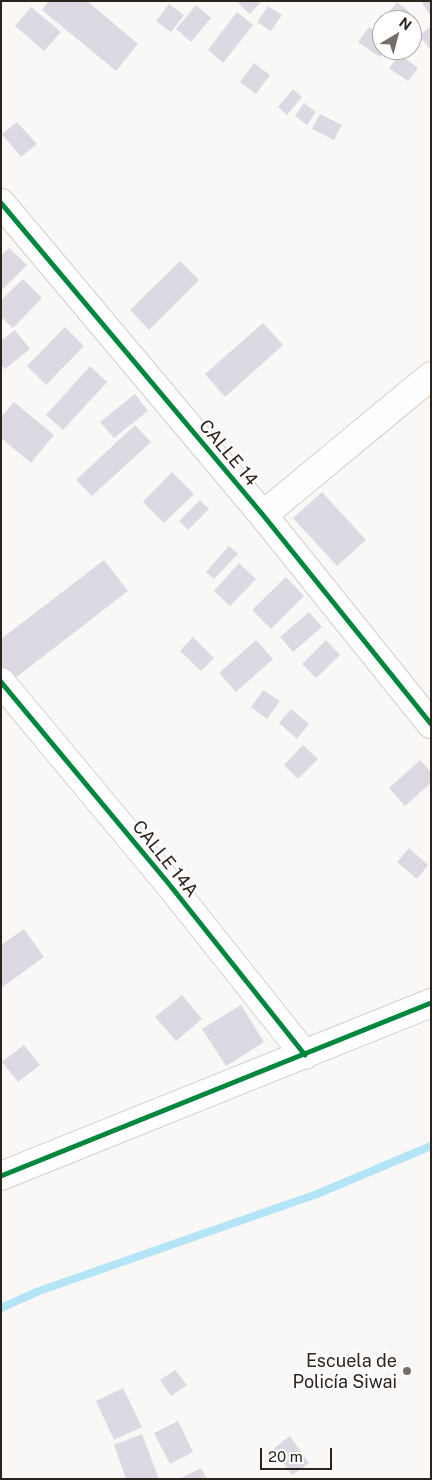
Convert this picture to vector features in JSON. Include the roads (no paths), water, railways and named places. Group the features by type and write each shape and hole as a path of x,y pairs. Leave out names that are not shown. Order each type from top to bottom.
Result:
{"street":[{"name":"CALLE 14","path":"1,203 263,516 431,724"},
{"path":"263,516 431,376"},
{"name":"CALLE 14A","path":"1,682 169,884 305,1055"},
{"path":"1,1176 431,1003"}],"waterway":[{"path":"1,1308 39,1291 317,1194 431,1146"}],"place":[{"name":"Escuela de Policía Siwai","path":"407,1371"}]}
